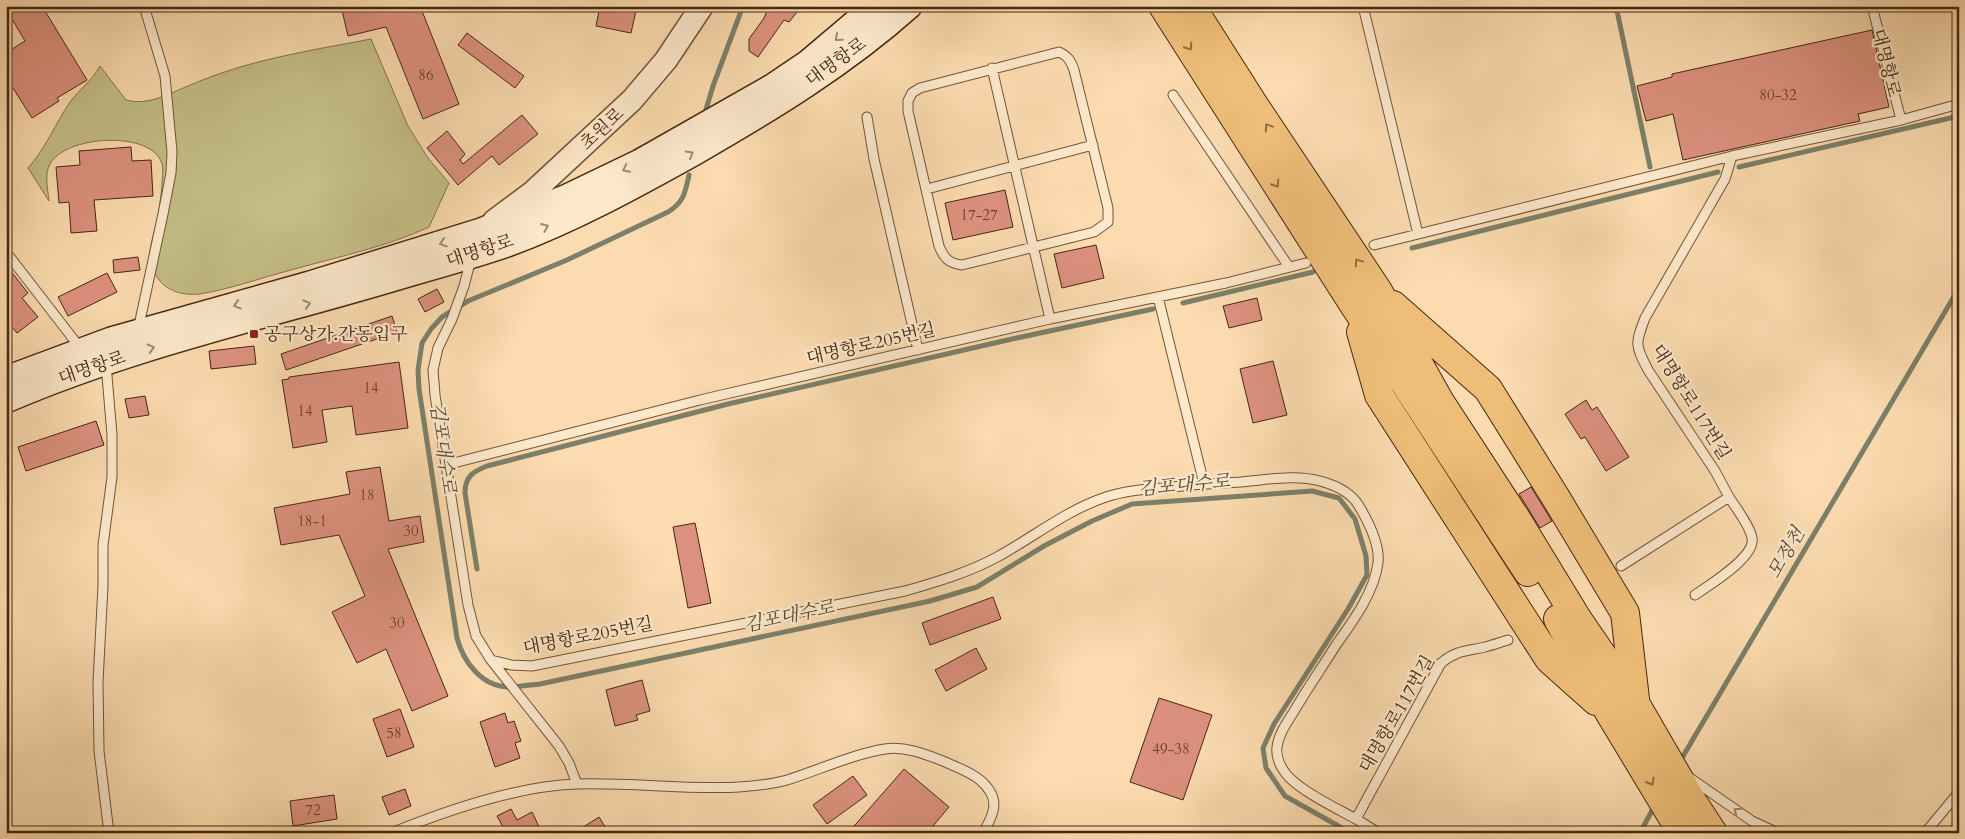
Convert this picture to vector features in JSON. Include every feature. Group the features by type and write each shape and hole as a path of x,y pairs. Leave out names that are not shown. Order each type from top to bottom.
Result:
{"highway":[{"path":"1163,6 1352,302 1379,395 1549,659 1609,712 1634,753 1682,815 1713,833"},
{"path":"1191,6 1254,105 1378,291 1440,402 1517,520 1578,620 1640,711 1671,765 1682,815"},
{"path":"1378,291 1488,389 1547,482 1625,613 1640,711"}],"main road":[{"name":"대명항로","path":"6,378 82,350 310,284 481,231 565,198 640,162 772,87 809,62 875,6"},
{"name":"대명항로","path":"6,400 105,362 507,244 638,184 762,113 833,66 909,6"}],"street":[{"name":"초원로","path":"481,231 533,192 632,100 652,79 702,6"},
{"path":"558,169 555,179 556,188 565,198"}],"lane":[{"name":"대명항로","path":"138,333 164,214 171,173 172,152 164,76 144,6"},
{"path":"1363,6 1418,234"},
{"name":"대명항로","path":"1872,6 1901,120"},
{"path":"1059,52 1066,55 1072,62 1108,208 1108,222 1094,232 962,265 953,264 947,260 939,246 908,111 908,100 912,93 920,88 992,68 1059,52"},
{"path":"992,68 1050,319"},
{"path":"1173,95 1289,267"},
{"path":"1374,245 1732,156 1901,120 1959,104"},
{"path":"867,117 874,159 918,350"},
{"path":"927,188 1093,145"},
{"name":"대명항로117번길","path":"1695,595 1736,565 1751,549 1752,539 1715,471 1648,370 1636,343 1645,318 1725,179 1732,156"},
{"name":"대명항로","path":"6,252 82,350"},
{"path":"472,255 464,286 452,319 438,348 433,370 435,395 468,605 476,636 503,676 559,746 569,763 576,784"},
{"name":"대명항로205번길","path":"446,465 700,400 1050,319 1158,297 1306,263"},
{"path":"1158,297 1204,484"},
{"path":"105,362 112,435 112,477 103,545 98,682 99,751 109,833"},
{"name":"대명항로205번길","path":"491,660 511,665 532,666 905,591 960,574 998,556 1058,519 1108,496 1144,489 1204,484 1296,478 1319,480 1341,488 1356,500 1365,515 1375,543 1378,562 1373,581 1358,613 1310,684 1280,734 1276,748 1278,761 1285,774 1304,788 1356,819"},
{"path":"1621,566 1730,497"},
{"name":"대명항로117번길","path":"1356,819 1441,663 1450,655 1461,651 1486,647 1508,640"},
{"path":"391,833 424,820 543,787 576,784 739,787 785,780 886,749 917,751 961,768 975,776 984,784 994,802 995,811 983,833"},
{"path":"1925,833 1959,792"},
{"path":"1682,815 1752,821 1778,833"},
{"path":"1356,819 1380,833"}],"shaded area":[{"path":"371,39 408,126 428,158 449,183 429,227 413,234 361,251 234,286 200,294 185,294 173,291 165,286 155,273 151,262 150,251 159,210 163,172 161,161 153,151 140,144 106,140 72,147 59,155 48,168 49,201 28,168 40,152 70,102 93,77 100,66 126,100 142,101 158,98 210,77 255,63"}],"building":[{"path":"6,6 42,6 87,80 57,98 59,101 32,118 6,77 6,53 25,41"},
{"path":"341,6 420,6 459,104 423,119 386,27 348,36"},
{"path":"600,6 637,6 631,33 596,26"},
{"path":"769,6 802,6 789,22 784,20 758,57 749,51 749,39 764,18"},
{"path":"1872,30 1889,107 1858,114 1860,121 1683,160 1673,114 1646,121 1637,86 1672,77 1672,74"},
{"path":"467,33 524,76 515,88 458,45"},
{"path":"522,115 538,134 499,165 492,156 458,185 427,148 447,131 465,154 460,160 463,164"},
{"path":"131,147 132,161 151,160 153,196 94,200 97,231 71,233 69,202 59,203 56,167 80,165 79,151"},
{"path":"1005,190 1013,227 953,240 945,203"},
{"path":"1096,245 1104,278 1062,288 1054,254"},
{"path":"138,257 140,270 114,273 113,260"},
{"path":"6,265 28,293 22,298 38,317 17,333 6,320"},
{"path":"107,273 117,292 68,316 58,297"},
{"path":"437,289 444,302 425,312 418,299"},
{"path":"1257,298 1262,320 1229,328 1223,306"},
{"path":"392,316 397,332 286,370 281,354"},
{"path":"254,346 256,364 211,369 209,351"},
{"path":"1273,361 1287,415 1253,423 1240,369"},
{"path":"399,362 408,428 356,435 352,406 322,410 327,442 293,448 282,380 289,379 289,377"},
{"path":"145,396 149,415 129,418 125,399"},
{"path":"1586,400 1592,410 1597,407 1629,457 1606,471 1585,437 1581,439 1565,414"},
{"path":"96,421 104,445 26,471 18,447"},
{"path":"380,467 389,521 420,516 424,542 388,549 448,696 412,711 386,649 357,663 332,612 365,596 339,535 281,545 274,508 350,494 346,472"},
{"path":"1531,487 1552,521 1540,528 1519,494"},
{"path":"695,523 711,603 688,608 673,527"},
{"path":"993,597 1001,619 930,645 922,623"},
{"path":"976,648 987,669 946,691 935,670"},
{"path":"642,680 650,711 636,715 638,720 615,726 606,690"},
{"path":"1159,698 1212,715 1183,800 1130,782"},
{"path":"400,709 414,747 387,757 373,719"},
{"path":"505,713 508,723 514,721 521,741 515,743 520,758 495,767 480,722"},
{"path":"904,769 949,807 927,833 848,833"},
{"path":"853,776 867,795 827,824 813,805"},
{"path":"405,789 411,806 389,815 382,797"},
{"path":"334,795 337,819 293,826 290,801"},
{"path":"511,809 517,820 532,812 542,833 492,833 503,827 497,816"},
{"path":"599,817 609,833 574,833"}],"waterway":[{"name":"김포대수로","path":"705,113 743,6"},
{"path":"1616,6 1650,167"},
{"path":"1739,167 1959,116"},
{"path":"1412,248 1718,172"},
{"name":"김포대수로","path":"689,175 681,201 668,212 567,260 468,301 442,317 422,343 418,370 419,389 457,638 464,655 475,671 489,682 498,686 512,687 540,684 930,601 977,587 1044,546 1092,521 1132,504 1312,491 1339,498 1355,519 1366,556 1367,575 1348,609 1274,724 1263,748 1266,768 1285,796 1351,833"},
{"path":"1183,303 1313,272"},
{"name":"모정천","path":"1679,763 1959,288"},
{"path":"477,569 465,487 470,476 477,470 487,466 728,404 1153,309"},
{"name":"모정천","path":"1640,833 1655,805"},
{"name":"김포대수로","path":"1948,833 1959,820"}],"place":[{"name":"공구상가.간동입구","path":"254,334"}]}
